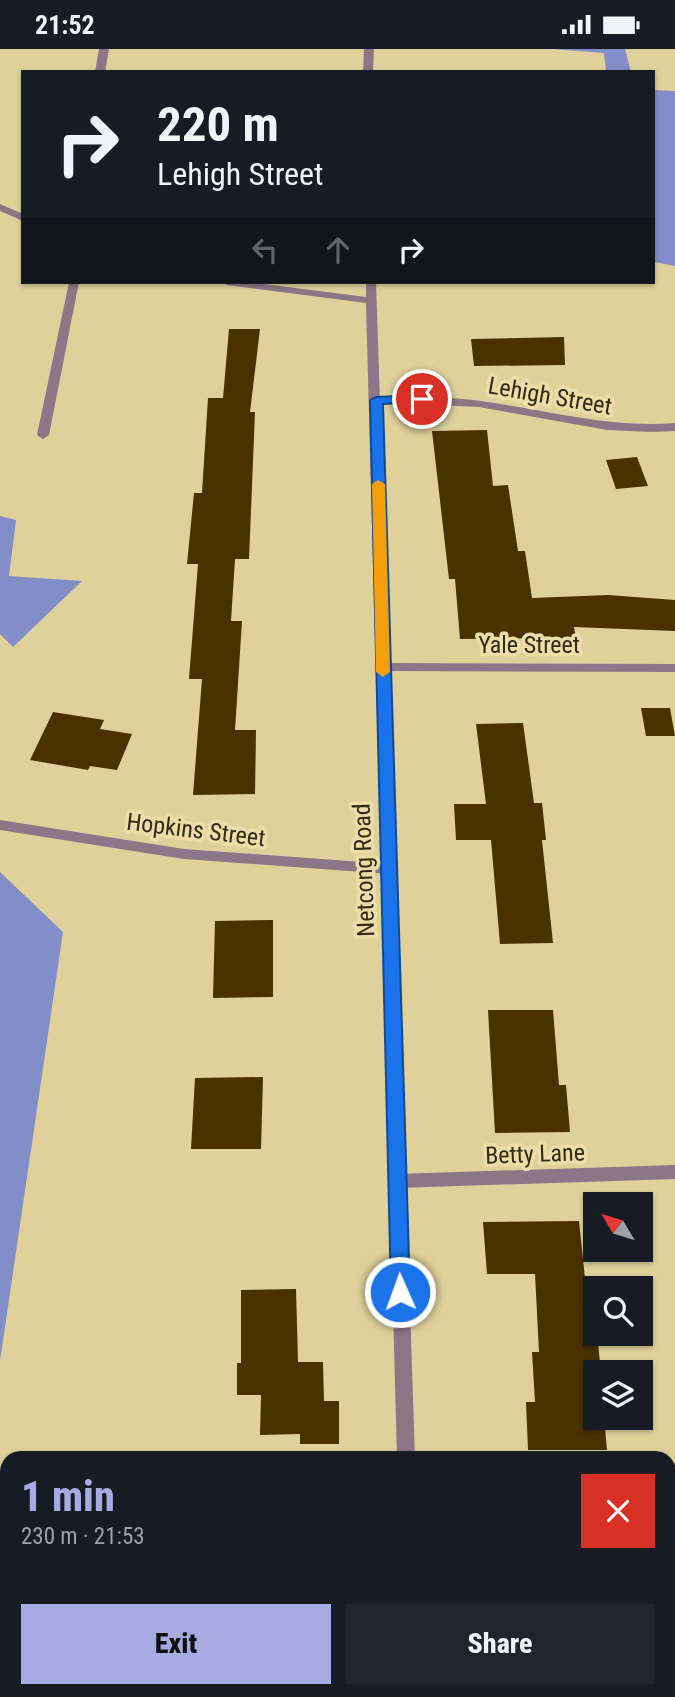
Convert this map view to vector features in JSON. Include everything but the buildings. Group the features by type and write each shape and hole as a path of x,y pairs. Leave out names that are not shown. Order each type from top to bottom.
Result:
{"street":[{"path":"100,70 104,49"},
{"path":"368,70 369,49"},
{"path":"0,207 21,217"},
{"path":"43,435 74,284"},
{"path":"242,284 372,302"},
{"name":"Netcong Road","path":"371,284 406,1451"},
{"name":"Lehigh Street","path":"376,400 422,399 492,406 611,429 675,427"},
{"name":"Yale Street","path":"383,667 675,668"},
{"name":"Hopkins Street","path":"0,825 184,854 314,866 389,869"},
{"name":"Betty Lane","path":"397,1181 675,1172"}],"shaded area":[{"path":"552,49 625,49 630,70 606,70 604,53"},
{"path":"655,90 675,91 675,266 655,262"},
{"path":"0,516 16,520 9,576 82,581 13,647 0,634"},
{"path":"0,872 63,932 0,1361"}],"slow traffic":[{"path":"378,484 383,672"}],"route":[{"path":"400,1292 376,400 422,399"}]}
